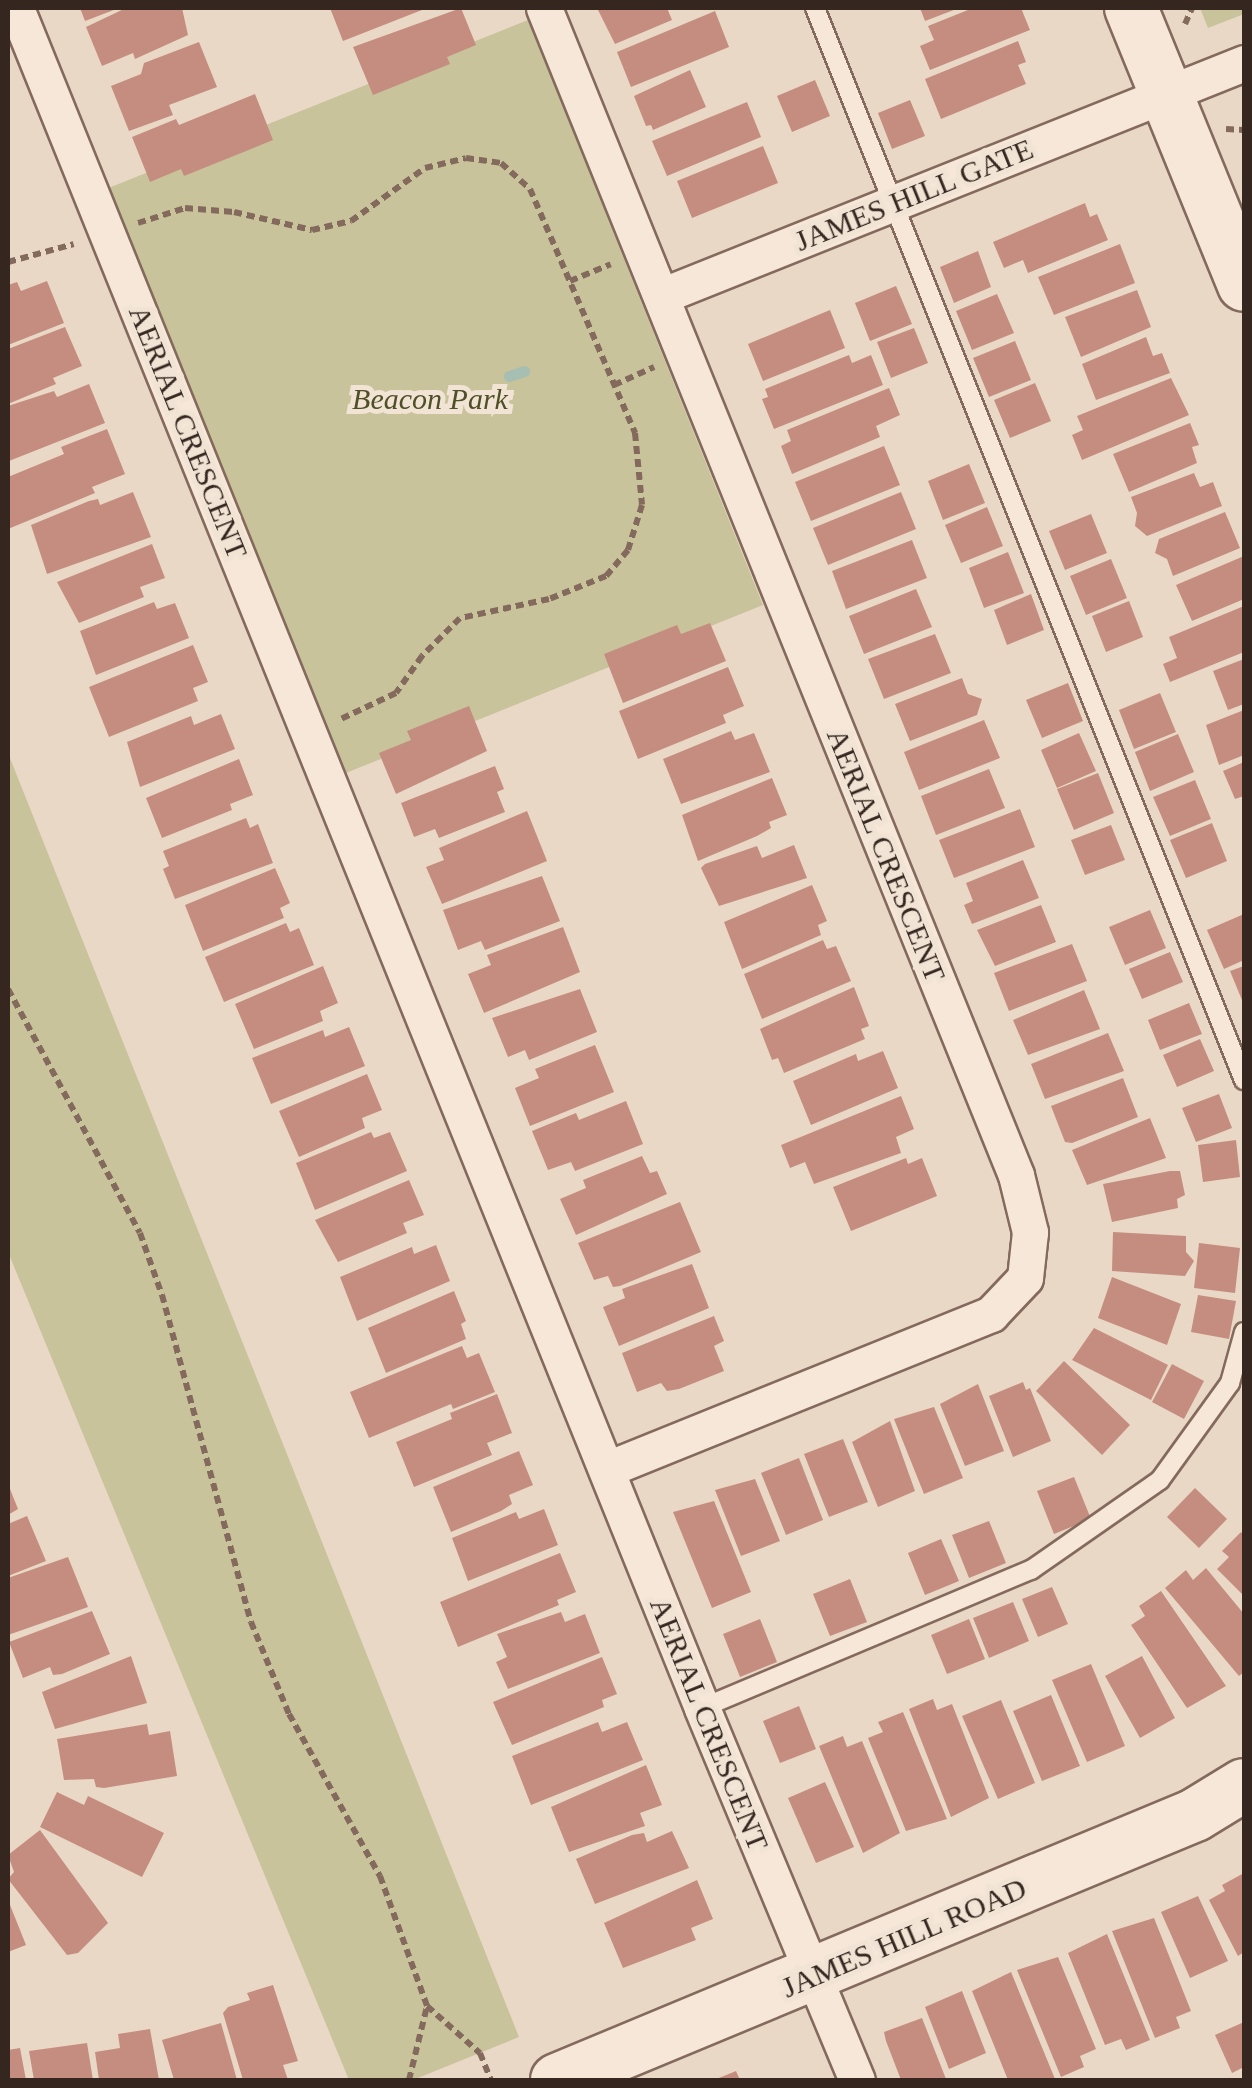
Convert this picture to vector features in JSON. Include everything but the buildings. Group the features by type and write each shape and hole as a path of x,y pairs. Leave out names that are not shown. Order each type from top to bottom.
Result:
{"street":[{"name":"AERIAL CRESCENT","path":"16,8 702,1708 857,2080"},
{"name":"AERIAL CRESCENT","path":"544,8 1016,1175 1030,1232 1025,1278 991,1314 608,1469"},
{"path":"1131,8 1244,285"},
{"name":"JAMES HILL GATE","path":"662,296 1244,64"},
{"name":"JAMES HILL ROAD","path":"558,2080 813,1978 1196,1814 1244,1785"}],"lane":[{"path":"815,8 1244,1080"},
{"path":"702,1708 1031,1570 1160,1480 1230,1383 1244,1332"}],"path":[{"path":"131,225 185,208 234,212 312,230 351,221 425,168 466,158 501,163 530,189 635,433 642,505 628,550 606,576 549,599 460,618 422,656 396,693 309,734"},
{"path":"8,262 54,250"},
{"path":"8,990 140,1233 162,1295 251,1622 289,1714 380,1876 428,2006 480,2052 490,2080"},
{"path":"409,2080 428,2006"}],"green space":[{"path":"1200,8 1244,8 1244,14 1208,28"},
{"name":"Beacon Park","path":"528,20 763,605 331,779 96,193"},
{"path":"8,753 519,2037 413,2080 349,2080 8,1252"}],"waterway":[{"path":"509,376 524,371"}]}
